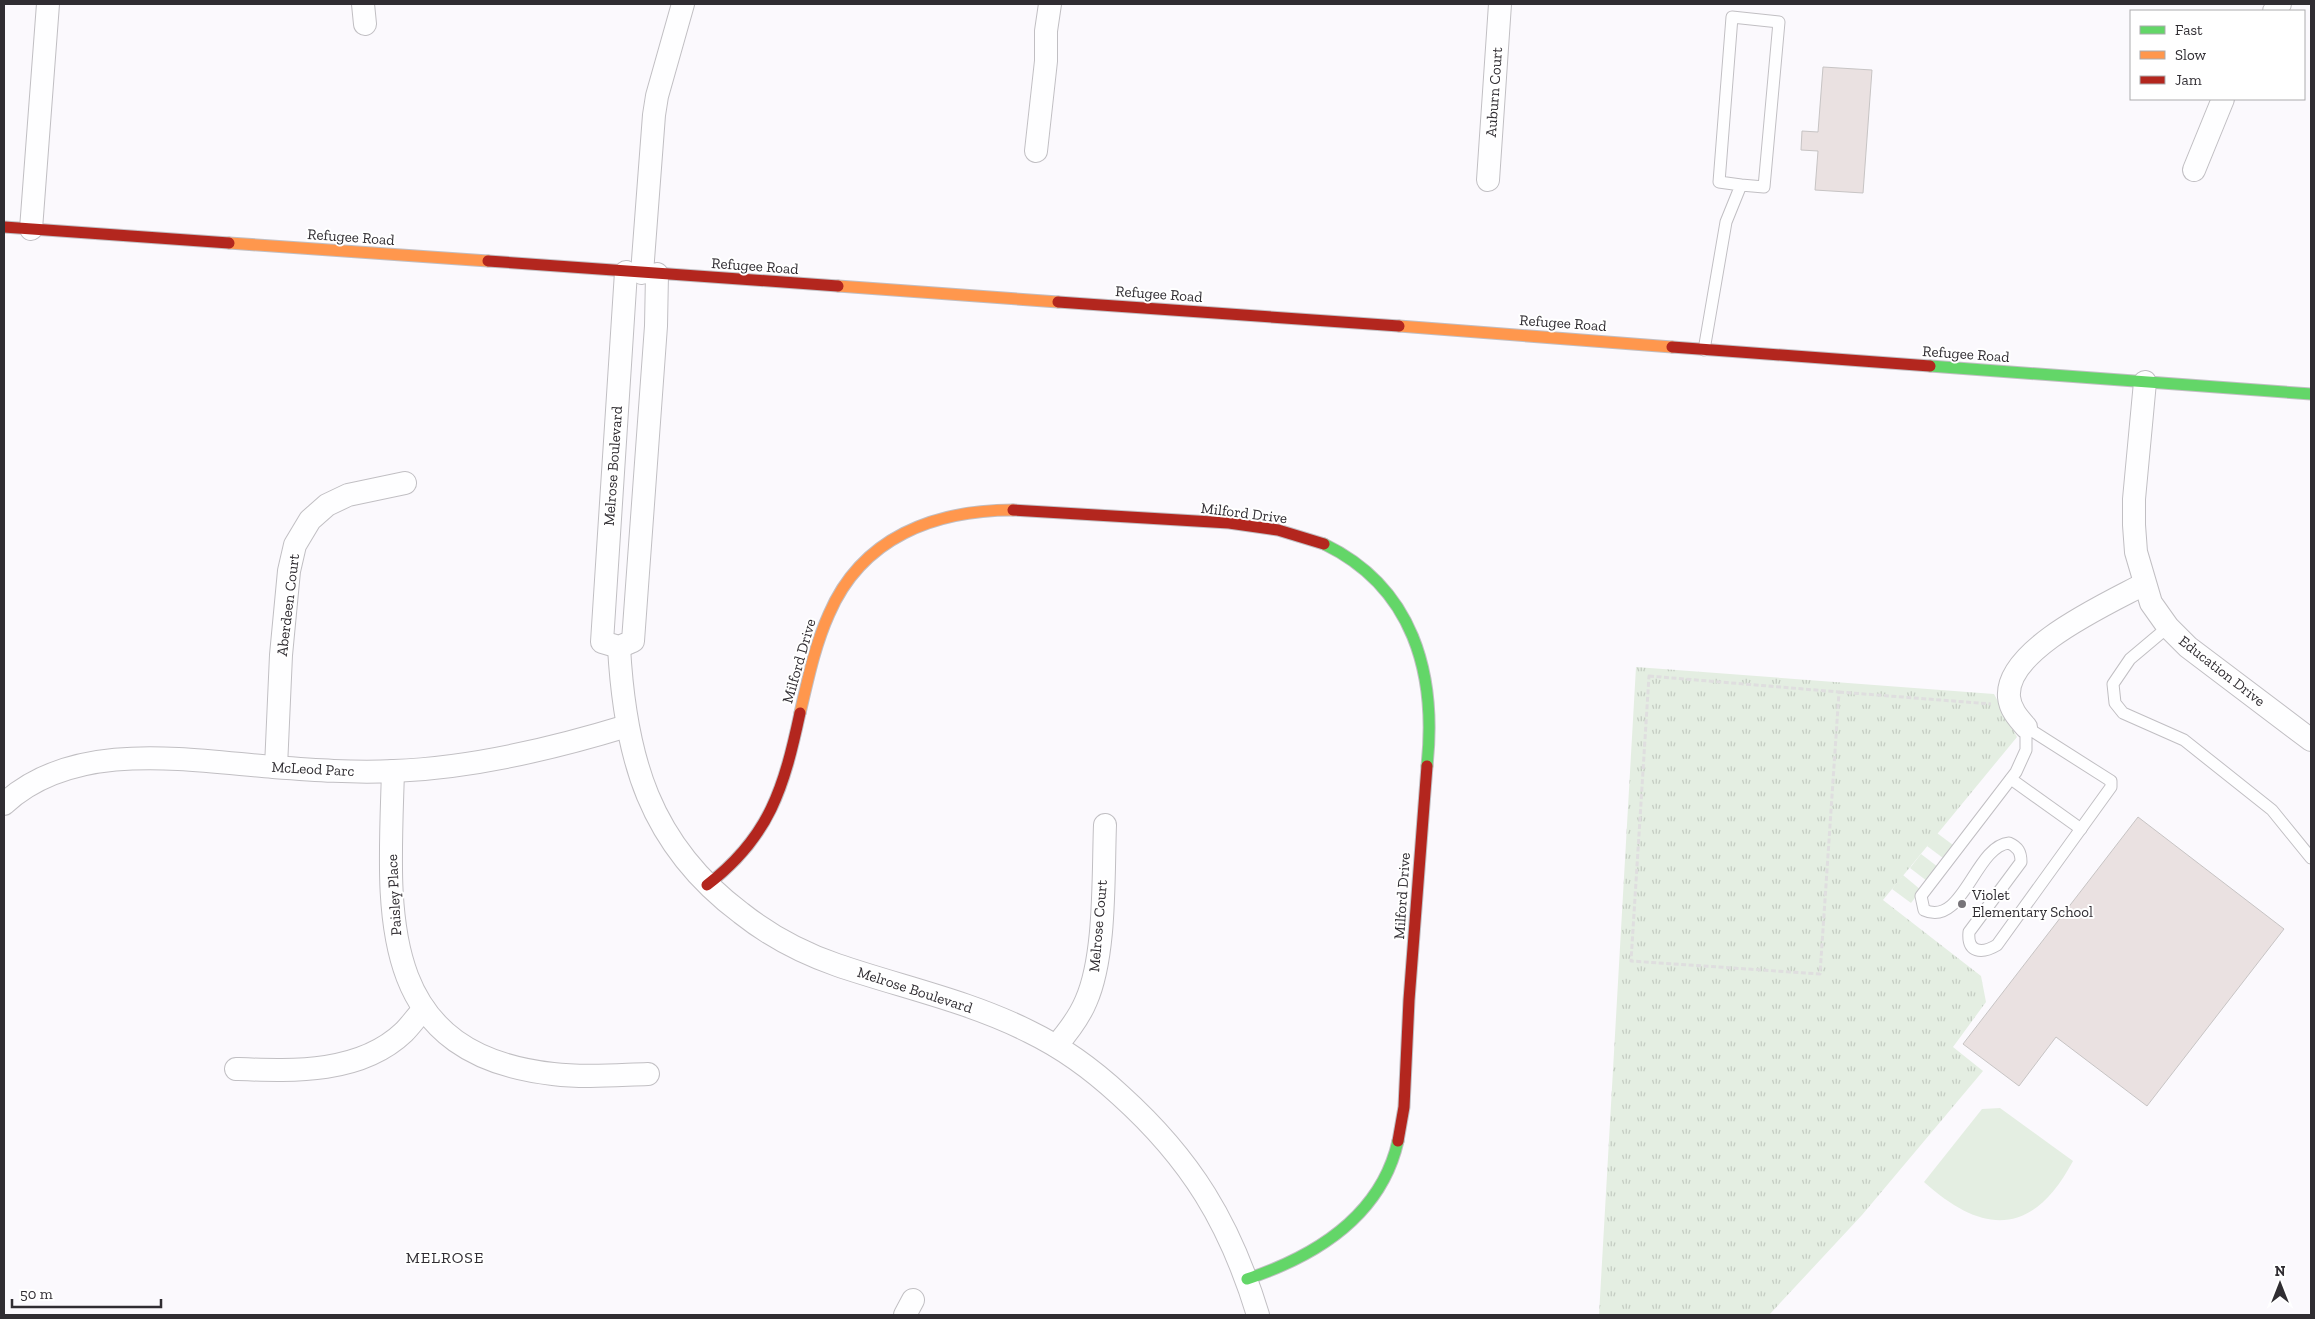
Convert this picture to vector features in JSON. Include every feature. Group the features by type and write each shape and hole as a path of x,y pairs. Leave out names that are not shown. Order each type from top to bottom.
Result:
{"main road":[{"name":"Refugee Road","path":"4,227 1623,342 1704,350 2311,394"},
{"name":"Milford Drive","path":"707,885 731,866 751,845 774,804 788,767 814,654 835,600 851,575 871,554 894,537 920,524 948,515 977,510 1035,510 1094,516 1239,525 1268,529 1324,544 1350,558 1373,575 1392,596 1408,622 1421,658 1428,692 1430,734 1421,820 1404,1107 1398,1144 1393,1161 1381,1186 1365,1208 1346,1228 1324,1246 1281,1268 1247,1279"}],"street":[{"path":"31,228 48,4"},
{"path":"619,647 633,641 656,326 642,273 654,115 657,96 683,4"},
{"path":"1036,151 1050,4"},
{"name":"Auburn Court","path":"1488,180 1500,4"},
{"path":"2194,170 2223,100"},
{"name":"Melrose Boulevard","path":"642,273 602,642 619,647 627,726 636,764 657,819 690,868 707,885 756,925 800,950 836,964 948,999 994,1016 1056,1046 1104,1081 1148,1120 1177,1152 1218,1214 1247,1279 1258,1315"},
{"name":"Education Drive","path":"2145,382 2134,500 2136,552 2151,603 2168,626 2188,647 2311,740"},
{"name":"Aberdeen Court","path":"276,768 281,655 289,571 295,545 310,520 327,505 348,495 406,483"},
{"path":"2026,726 2012,710 2009,697 2011,683 2019,668 2039,647 2066,626 2144,584"},
{"name":"McLeod Parc","path":"4,804 34,783 62,771 89,764 117,760 174,758 276,768 393,771 447,768 574,742 627,726"},
{"name":"Paisley Place","path":"393,771 391,871 393,917 404,972 416,998 433,1021 455,1041 477,1054 502,1064 554,1074 648,1074"},
{"name":"Melrose Court","path":"1056,1046 1073,1026 1082,1009 1094,973 1099,945 1105,825"},
{"path":"236,1069 285,1071 318,1068 356,1060 390,1042 403,1032 424,1009"}],"lane":[{"path":"1732,17 1780,22 1764,187 1740,185 1719,182 1732,17"},
{"path":"1704,350 1726,222 1740,185"},
{"path":"2168,626 2130,659 2113,684 2116,703 2123,713 2184,740 2272,810 2311,858"},
{"path":"2026,726 2111,781 2111,787 1997,945 1989,950 1979,951 1968,940 1969,932 2021,862 2021,855 2016,847 2009,843 1997,847 1951,906 1941,914 1932,914 1924,910 1921,896 2011,779 2026,750 2026,726"},
{"path":"2011,779 2081,828"}],"path":[{"path":"1839,692 1820,974 1631,961 1649,676 2000,705"}],"green space":[{"path":"1636,667 1994,694 2017,737 1883,900 1981,976 1986,1002 1953,1047 1983,1071 1862,1215 1769,1315 1599,1315"},
{"path":"1937,833 1953,845 1943,858 1927,846"},
{"path":"1921,854 1938,867 1927,881 1910,868"},
{"path":"1903,875 1921,890 1911,903 1892,889"},
{"path":"2000,1108 2073,1161 2058,1186 2041,1204 2024,1215 2006,1220 1987,1219 1967,1212 1946,1200 1924,1182 1982,1109"}],"building":[{"path":"1823,67 1872,70 1863,193 1815,190 1818,151 1801,150 1802,131 1818,132"},
{"path":"2138,817 2284,929 2147,1106 2056,1037 2019,1086 1963,1044"}],"traffic: fast":[{"path":"1930,366 2311,394"},
{"path":"1324,544 1354,562 1379,584 1398,609 1413,636 1422,666 1428,698 1427,766"},
{"path":"1247,1279 1273,1270 1297,1258 1321,1245 1342,1230 1361,1212 1377,1191 1389,1168 1398,1141"}],"traffic: slow":[{"path":"229,243 488,261"},
{"path":"838,286 1058,302"},
{"path":"1399,326 1672,347"},
{"path":"800,713 812,662 824,626 843,587 861,565 881,547 904,533 929,523 956,515 984,511 1013,510"}],"traffic: jam":[{"path":"4,227 229,243"},
{"path":"488,261 838,286"},
{"path":"1058,302 1399,326"},
{"path":"1672,347 1930,366"},
{"path":"1013,510 1229,523 1278,530 1324,544"},
{"path":"707,885 746,848 760,829 771,809 788,764 800,713"},
{"path":"1398,1141 1404,1107 1409,1000 1427,766"}],"place":[{"name":"Violet Elementary School","path":"1962,904"}],"district":[{"name":"MELROSE","path":"445,1257"}]}
